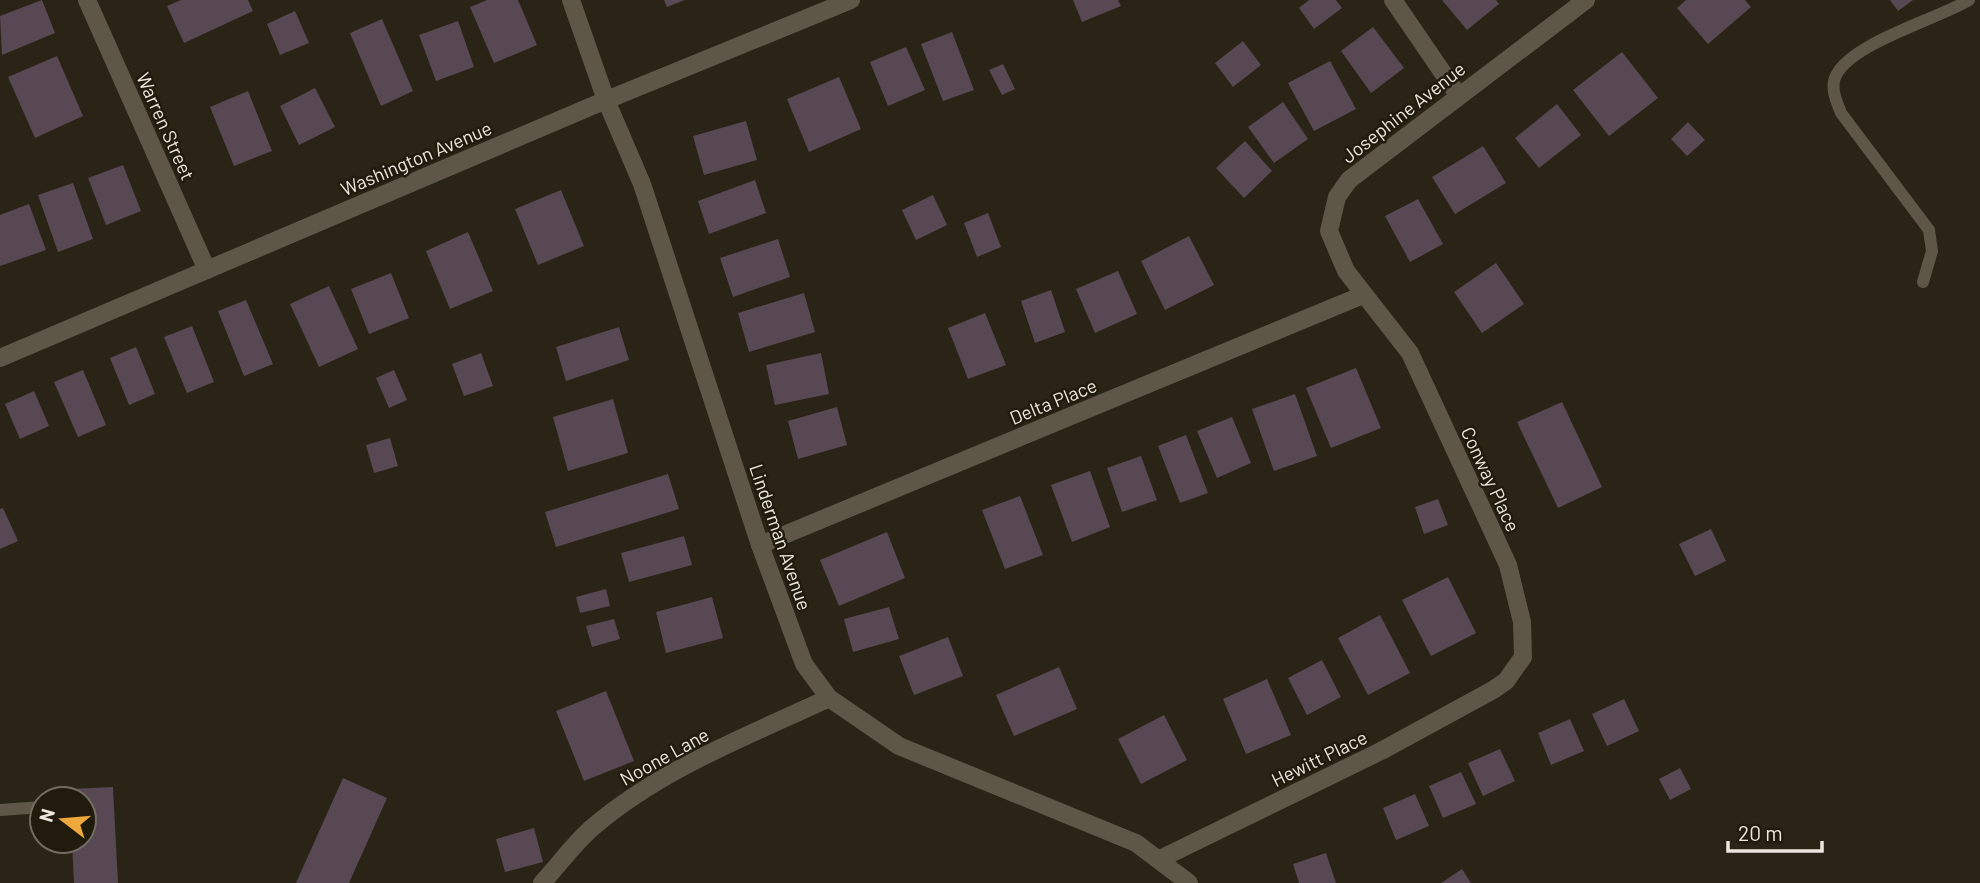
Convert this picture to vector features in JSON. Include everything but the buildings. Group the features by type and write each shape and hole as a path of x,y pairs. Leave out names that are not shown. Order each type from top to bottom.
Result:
{"street":[{"name":"Warren Street","path":"87,0 207,270"},
{"name":"Linderman Avenue","path":"571,0 606,100 642,184 760,545 804,664 829,698 900,746 1136,843 1189,883"},
{"name":"Washington Avenue","path":"0,358 606,100 851,0"},
{"path":"1393,0 1458,95"},
{"name":"Josephine Avenue","path":"1363,295 1346,271 1329,231 1337,197 1349,180 1587,0"},
{"name":"Delta Place","path":"760,545 1363,295"},
{"name":"Conway Place","path":"1363,295 1410,353 1508,565 1522,622 1523,657 1506,681 1493,690"},
{"name":"Hewitt Place","path":"1160,859 1381,751 1493,690"},
{"name":"Noone Lane","path":"542,883 591,829 626,801 679,768 829,698"}],"lane":[{"path":"1923,282 1932,251 1929,230 1841,113 1834,96 1835,78 1853,58 1871,44 1969,0"},
{"path":"0,810 28,808"}]}
